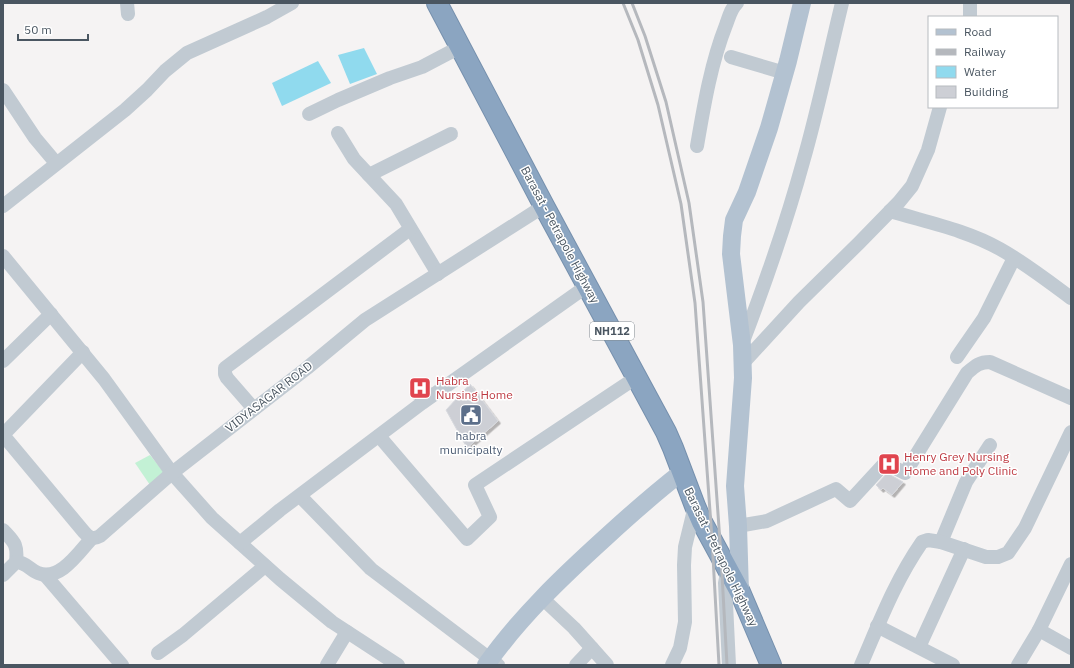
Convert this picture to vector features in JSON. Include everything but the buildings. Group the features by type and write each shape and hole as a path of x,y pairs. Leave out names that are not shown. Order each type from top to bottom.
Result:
{"highway":[{"name":"Barasat - Petrapole Highway","path":"437,3 674,448 702,522 740,592 771,665"}],"main road":[{"path":"740,592 735,486 743,363 731,254 733,228 734,220 747,192 762,149 785,73 802,3"},
{"path":"491,663 521,620 570,569 657,491 682,472"}],"street":[{"path":"3,206 125,110 165,71 182,57 213,41 267,17 292,3"},
{"path":"697,146 704,101 720,40 734,5 737,3"},
{"path":"742,344 761,294 803,164 818,108 842,3"},
{"path":"970,3 970,16"},
{"path":"309,114 390,78 422,67 460,47"},
{"path":"731,58 785,73"},
{"path":"3,90 35,138 56,163"},
{"path":"743,363 794,307 890,211 912,186 928,150 940,108"},
{"path":"338,133 350,154 396,204 438,274"},
{"path":"369,175 451,134"},
{"name":"VIDYASAGAR ROAD","path":"45,575 52,575 66,566 92,538 100,536 172,473 307,368 364,320 544,206"},
{"path":"890,211 980,239 1014,258 1071,298"},
{"path":"254,410 227,378 225,368 410,229"},
{"path":"3,256 83,352 172,473 212,518 265,566 332,622 398,665"},
{"path":"956,358 984,318 1014,258"},
{"path":"240,543 280,510 422,403 587,286"},
{"path":"3,361 51,314"},
{"path":"83,352 3,435 88,537 92,538"},
{"path":"738,526 767,521 836,489 850,501 885,463 905,473 967,373 982,362 990,362 1071,398"},
{"path":"379,436 467,539 490,517 475,485 637,377"},
{"path":"861,665 900,576 922,542 928,540 942,542 986,557 998,557 1008,553 1025,528 1071,432"},
{"path":"942,542 966,482 990,445"},
{"path":"300,496 371,569 491,663"},
{"path":"672,665 680,648 685,622 685,547 695,506"},
{"path":"3,530 17,548 16,562 3,575"},
{"path":"919,647 964,549"},
{"path":"16,562 22,562 38,573 45,575 122,665"},
{"path":"158,653 183,636 265,566"},
{"path":"728,568 725,583 729,665"},
{"path":"1018,665 1039,630 1070,568"},
{"path":"542,598 574,628 607,665"},
{"path":"877,626 954,665"},
{"path":"1039,630 1071,648"},
{"path":"327,665 347,632"},
{"path":"576,665 592,648"}],"green space":[{"path":"150,455 166,475 150,485 135,463"}],"water":[{"path":"364,48 377,74 350,84 338,55"},
{"path":"318,61 331,83 282,106 272,83"}],"railway":[{"path":"623,3 638,40 658,105 681,204 695,303 712,539 719,665"},
{"path":"632,3 645,36 666,102 689,203 703,302 721,556 727,665"}],"place":[{"name":"Habra Nursing Home","path":"420,388"},
{"name":"habra municipalty","path":"471,415"},
{"name":"Henry Grey Nursing Home and Poly Clinic","path":"889,464"}]}
